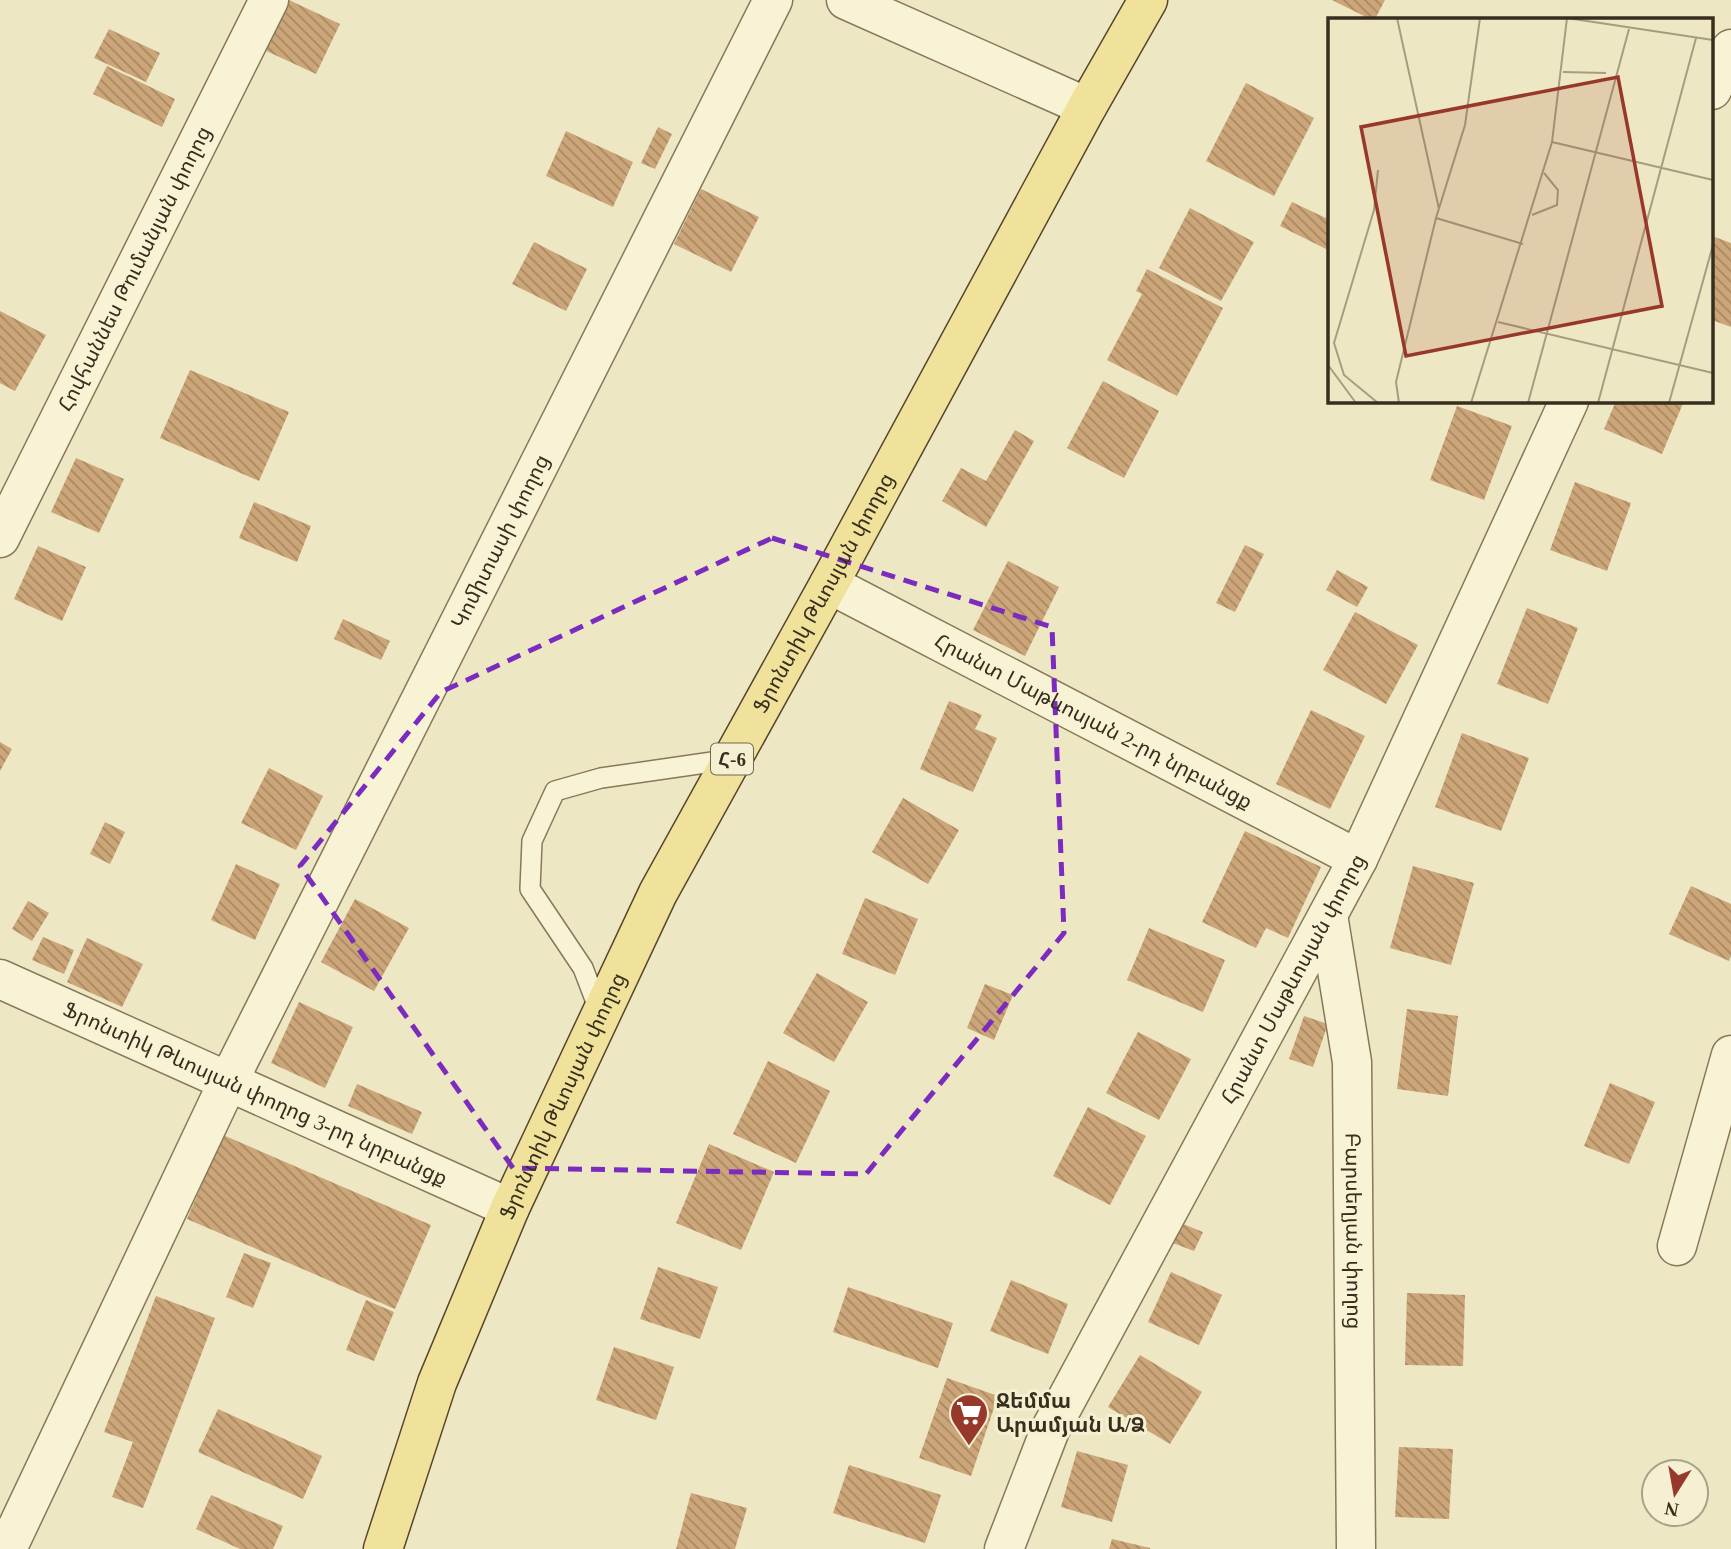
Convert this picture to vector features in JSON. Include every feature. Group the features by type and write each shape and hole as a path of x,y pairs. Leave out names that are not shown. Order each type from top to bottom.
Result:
{"main road":[{"name":"Ֆրոնտիկ Թևոսյան փողոց","path":"383,1549 437,1383 510,1208 658,893 1148,0"}],"street":[{"name":"Հովհաննես Թումանյան փողոց","path":"0,538 269,0"},
{"name":"Կոմիտասի փողոց","path":"8,1549 228,1082 773,0"},
{"path":"846,0 1087,107"},
{"path":"1714,86 1731,48"},
{"name":"Հրանտ Մաթևոսյան փողոց","path":"1004,1549 1050,1430 1358,859 1569,402"},
{"name":"Հրանտ Մաթևոսյան 2-րդ նրբանցք","path":"829,584 1358,859"},
{"name":"Բարսեղյան փողոց","path":"1328,915 1352,1062 1356,1549"},
{"name":"Ֆրոնտիկ Թևոսյան փողոց 3-րդ նրբանցք","path":"0,979 510,1208"},
{"path":"1677,1246 1731,1055"}],"lane":[{"path":"601,1015 583,968 530,889 532,841 555,791 601,778 733,759"}],"highlighted area":[{"path":"772,538 1052,627 1064,933 866,1174 513,1168 300,866 441,692"}],"building":[{"path":"283,0 289,0 340,24 316,74 260,48"},
{"path":"1332,0 1385,0 1376,18 1368,18"},
{"path":"109,29 160,53 146,82 94,58"},
{"path":"107,66 175,99 162,127 93,94"},
{"path":"1246,83 1314,118 1274,196 1206,161"},
{"path":"658,127 672,134 655,169 641,163"},
{"path":"566,131 633,162 613,207 546,176"},
{"path":"701,189 759,217 731,272 674,244"},
{"path":"1292,202 1328,219 1328,250 1280,226"},
{"path":"1190,208 1254,242 1221,301 1159,268"},
{"path":"1714,237 1731,243 1731,327 1714,321"},
{"path":"534,242 587,269 566,311 512,284"},
{"path":"1147,269 1223,308 1177,396 1107,360 1142,294 1136,291"},
{"path":"0,311 46,335 15,391 0,383"},
{"path":"190,370 289,412 259,481 160,438"},
{"path":"1103,381 1159,411 1124,478 1067,448"},
{"path":"1616,402 1684,402 1662,454 1604,429"},
{"path":"1457,406 1512,426 1484,500 1430,480"},
{"path":"1015,430 1034,441 986,527 942,501 961,468 986,481"},
{"path":"76,458 124,479 99,533 51,512"},
{"path":"1575,482 1631,503 1607,571 1550,550"},
{"path":"254,502 311,526 297,562 239,538"},
{"path":"1245,545 1264,554 1235,612 1216,603"},
{"path":"38,546 86,567 62,621 14,599"},
{"path":"1008,561 1059,587 1025,656 973,630"},
{"path":"1337,570 1368,587 1357,607 1326,590"},
{"path":"1527,608 1578,628 1548,704 1497,684"},
{"path":"1355,612 1418,645 1386,704 1323,670"},
{"path":"343,619 390,641 381,660 334,639"},
{"path":"949,701 982,715 975,729 997,738 973,792 920,769"},
{"path":"1311,710 1365,736 1330,809 1276,784"},
{"path":"1462,733 1529,758 1501,831 1435,807"},
{"path":"0,742 12,749 0,771"},
{"path":"269,768 323,796 296,850 241,823"},
{"path":"903,798 959,830 928,884 872,852"},
{"path":"105,822 125,832 110,864 90,854"},
{"path":"1245,831 1321,867 1288,938 1266,928 1256,948 1202,922"},
{"path":"236,864 280,884 255,940 211,920"},
{"path":"1413,866 1474,883 1451,965 1390,948"},
{"path":"1691,886 1731,904 1729,961 1669,934"},
{"path":"865,898 918,919 895,975 842,954"},
{"path":"355,899 409,928 374,991 321,962"},
{"path":"28,901 49,913 32,941 12,929"},
{"path":"1149,928 1225,960 1203,1012 1127,980"},
{"path":"43,937 74,950 64,974 32,960"},
{"path":"87,938 143,964 122,1007 67,982"},
{"path":"817,973 868,1002 834,1062 783,1033"},
{"path":"985,984 1013,995 994,1040 967,1028"},
{"path":"299,1002 353,1027 325,1088 271,1063"},
{"path":"1407,1009 1458,1016 1448,1096 1397,1089"},
{"path":"1304,1016 1328,1024 1313,1067 1289,1059"},
{"path":"1138,1032 1191,1059 1159,1120 1106,1093"},
{"path":"768,1061 830,1091 796,1163 733,1134"},
{"path":"1610,1083 1655,1102 1629,1164 1584,1146"},
{"path":"357,1084 422,1112 412,1134 348,1106"},
{"path":"1088,1107 1146,1136 1110,1205 1053,1176"},
{"path":"223,1135 431,1225 395,1309 187,1219"},
{"path":"709,1144 774,1172 741,1250 676,1223"},
{"path":"1178,1222 1203,1232 1194,1251 1170,1242"},
{"path":"244,1253 271,1263 253,1308 226,1297"},
{"path":"658,1267 718,1287 700,1339 640,1319"},
{"path":"1171,1272 1222,1295 1199,1345 1148,1322"},
{"path":"1011,1280 1068,1304 1048,1354 990,1331"},
{"path":"848,1287 953,1323 938,1368 833,1332"},
{"path":"1407,1293 1465,1295 1463,1366 1405,1365"},
{"path":"156,1296 215,1318 143,1508 112,1497 133,1442 104,1432"},
{"path":"366,1300 394,1312 374,1361 346,1350"},
{"path":"614,1347 674,1367 656,1420 596,1400"},
{"path":"1140,1355 1202,1392 1170,1444 1108,1407"},
{"path":"947,1378 998,1396 971,1476 919,1458"},
{"path":"218,1409 322,1456 303,1499 198,1452"},
{"path":"1399,1447 1453,1449 1449,1519 1395,1517"},
{"path":"1077,1451 1128,1465 1112,1522 1061,1507"},
{"path":"849,1465 941,1495 925,1543 833,1513"},
{"path":"691,1493 747,1508 735,1549 676,1549"},
{"path":"211,1495 283,1526 273,1549 240,1549 196,1529"},
{"path":"1112,1539 1150,1548 1150,1549 1109,1549"}],"place":[{"name":"Ջեմմա Արամյան Ա/Ձ","path":"969,1447"}]}
